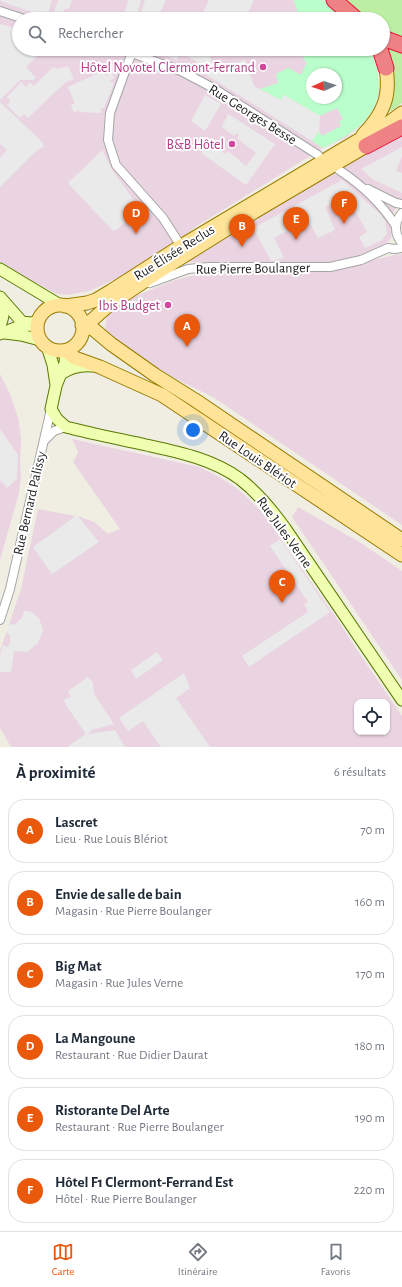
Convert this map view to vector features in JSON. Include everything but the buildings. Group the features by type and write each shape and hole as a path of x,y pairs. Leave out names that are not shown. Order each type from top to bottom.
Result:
{"highway":[{"path":"334,0 348,12"},
{"path":"390,41 402,45"},
{"path":"382,56 386,68"},
{"path":"361,144 402,128"}],"main road":[{"path":"361,144 382,110 388,90 386,68"},
{"name":"Rue Élisée Reclus","path":"83,328 115,301 155,274 361,144 402,113"},
{"name":"Rue Élisée Reclus","path":"62,305 87,303 96,300 181,246 402,120"},
{"path":"0,269 62,305 75,310 83,328 78,342 66,351 57,351 21,335 1,331"},
{"path":"1,298 22,322 37,323"},
{"path":"1,298 4,312 1,331"},
{"path":"115,301 105,314 102,322 103,328 110,339 156,375"},
{"path":"44,344 37,332 37,323 43,312 54,306 62,305"},
{"path":"1,331 37,323"},
{"name":"Rue Louis Blériot","path":"83,328 92,328 111,344 156,375 402,540"},
{"name":"Rue Bernard Palissy","path":"44,344 53,365 56,386"},
{"name":"Rue Louis Blériot","path":"66,351 74,358 100,367 162,395 402,555"},
{"name":"Rue Bernard Palissy","path":"51,409 56,386 65,363 66,351"},
{"path":"61,374 75,367 84,365 100,367"},
{"path":"51,409 57,419 66,426"},
{"name":"Rue Jules Verne","path":"66,426 200,459 220,467 256,492 271,508 402,700"}],"street":[{"path":"0,11 12,15"},
{"path":"131,56 110,113 108,140 116,165 163,218 181,246"},
{"name":"Rue Georges Besse","path":"142,56 181,71 215,89 318,155"},
{"path":"339,170 362,186 396,203 402,204"},
{"path":"362,186 388,213 402,243"},
{"path":"388,248 396,230 398,217 402,213"},
{"name":"Rue Pierre Boulanger","path":"115,301 157,280 188,269 209,267 330,267 361,260 388,248 402,248"},
{"name":"Rue Bernard Palissy","path":"0,620 10,589 51,409"},
{"path":"43,442 54,431 66,426"}],"shaded area":[{"path":"0,0 323,0 337,12 12,12 12,56 372,56 378,75 379,93 374,110 365,121 347,137 323,148 200,224 141,266 89,291 67,295 57,294 0,263"},
{"path":"52,0 48,12 32,12 0,1"},
{"path":"58,0 72,0 69,9 64,9 63,12 54,12"},
{"path":"128,0 141,0 138,12 125,12"},
{"path":"145,0 166,0 160,12 141,12"},
{"path":"209,0 254,0 248,12 203,12"},
{"path":"0,24 12,27 12,56 37,56 26,67 36,78 33,80 20,80 0,100"},
{"path":"167,56 178,56 177,61"},
{"path":"187,56 210,56 215,70 245,60 254,86 281,100 284,95 320,116 319,131 312,141 202,72 196,61"},
{"path":"68,66 74,79 66,82 28,118 24,114 20,118 7,105 10,101 7,97 21,82 26,87 30,82 34,86 53,67 58,69"},
{"path":"103,71 106,76 112,73 114,78 109,81 114,83 104,108 101,108 101,113 80,112 79,110 74,113 71,105 75,103 68,87"},
{"path":"205,95 221,104 205,131 191,121"},
{"path":"0,102 40,140 44,146 35,152 0,187 0,158 7,150 0,144"},
{"path":"228,114 275,144 246,185 201,153 212,139 224,149 222,152 225,154 228,151 246,166 256,153 237,138 239,135 236,133 234,136 222,127"},
{"path":"402,133 402,203 390,217 392,232 391,238 388,242 360,257 330,263 186,262 246,224"},
{"path":"402,147 402,156 396,171 402,173 402,193 374,180 361,169"},
{"path":"102,150 112,170 139,207 118,229 113,231 68,183"},
{"path":"342,180 380,214 385,221 387,233 382,240 365,248 359,237 367,232 357,214 339,200 325,207 335,230 318,238 308,220 274,238 284,258 271,261 253,228"},
{"path":"402,254 402,525 213,397 176,379 111,341 105,328 107,317 113,309 131,298 172,281 191,276 208,274 330,271"},
{"path":"0,374 9,392 18,417 21,439 21,477 19,493 0,560"},
{"path":"0,429 18,455 17,479 7,488 0,480"},
{"path":"72,439 199,467 214,474 239,490 259,509 269,522 402,716 402,747 11,747 0,728 0,651 21,589 38,509 81,517 94,522 108,534 120,529 73,462 78,452"},
{"path":"298,507 361,543 402,571 402,680 292,517"},
{"path":"77,515 99,542 52,574 33,547"},
{"path":"280,539 330,612 249,667 242,656 308,612 304,604 308,602 270,546"},
{"path":"24,611 32,612 39,618 43,630 38,643 27,652 14,651 11,672 0,672 0,655 3,645 8,647 10,643 10,635 6,632 9,624 14,625 22,618"},
{"path":"157,652 163,660 136,679 131,670"},
{"path":"184,673 190,688 176,698 210,747 161,747 143,721 128,731 119,718"},
{"path":"88,677 93,683 94,694 114,724 92,730 87,734 115,730 125,747 67,747 86,734 64,700 71,697 68,691"}],"green space":[{"path":"293,0 323,0 337,12 298,12"},
{"path":"340,0 402,0 402,40 390,36 390,12 355,12"},
{"path":"390,46 402,48 402,103 384,116 383,56 390,56"},
{"path":"304,56 372,56 378,76 379,90 376,102 371,112 356,129 323,148 312,141 319,131 322,136 341,126 339,121 343,119 337,108 320,116 284,95 281,100 260,89 278,83 276,74 288,68 301,75 307,62 303,59"}],"place":[{"name":"Hôtel Novotel Clermont-Ferrand","path":"263,67"},
{"name":"B&B Hôtel","path":"232,144"},
{"name":"Hôtel F1 Clermont-Ferrand Est","path":"344,224"},
{"name":"La Mangoune","path":"136,234"},
{"name":"Ristorante Del Arte","path":"296,240"},
{"name":"Envie de salle de bain","path":"242,247"},
{"name":"Ibis Budget","path":"168,305"},
{"name":"Lascret","path":"187,347"},
{"name":"Big Mat","path":"282,603"}]}
